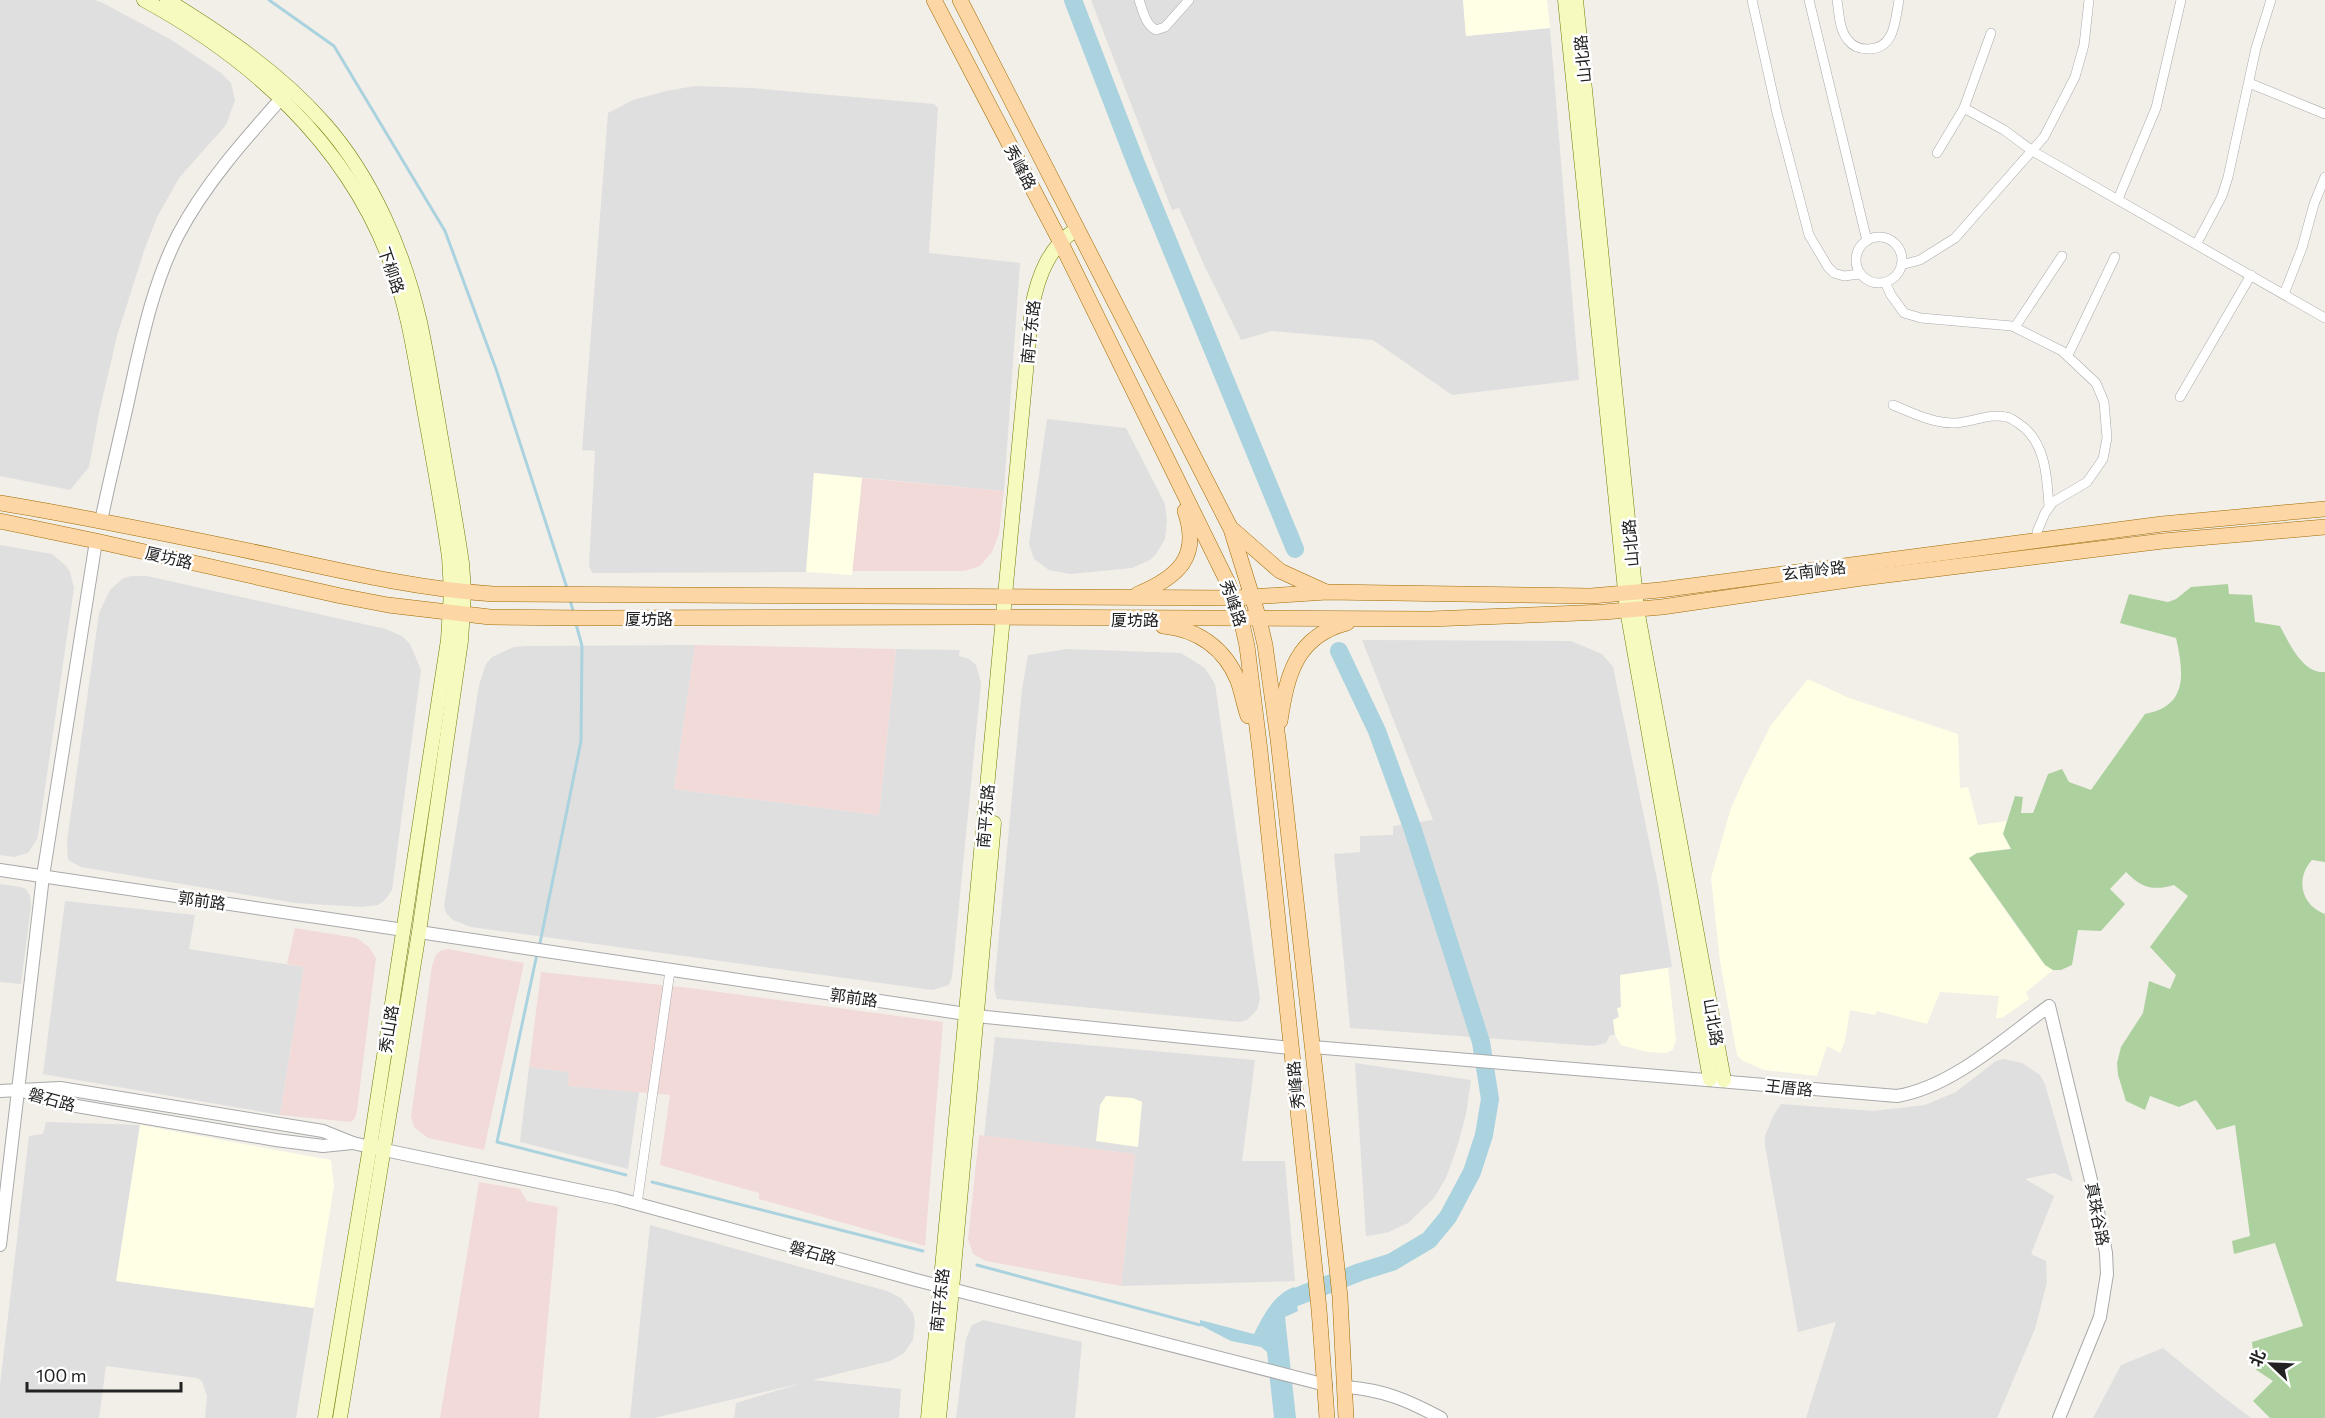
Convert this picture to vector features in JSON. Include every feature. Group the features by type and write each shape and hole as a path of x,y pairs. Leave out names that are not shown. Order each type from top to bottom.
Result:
{"main road":[{"name":"下柳路","path":"144,0 213,43 323,122 344,147 378,207 405,270 423,341 458,532 455,640"},
{"name":"下柳路","path":"167,0 238,47 286,94"},
{"name":"秀峰路","path":"934,0 1062,246 1234,598 1241,619 1247,646 1260,751 1319,1309 1327,1418"},
{"name":"秀峰路","path":"960,0 1231,529 1259,619 1278,739 1313,1047 1340,1297 1346,1418"},
{"name":"山北路","path":"1564,0 1632,610 1717,1080"},
{"name":"山北路","path":"1576,0 1630,593"},
{"name":"南平东路","path":"939,1418 947,1288 1010,598 1032,307 1038,281 1052,252 1079,232"},
{"path":"1131,597 1168,580 1175,574 1187,555 1191,536 1190,525 1176,479"},
{"name":"厦坊路","path":"0,503 100,521 374,578 458,591 574,595 1253,598 1299,588"},
{"name":"玄南岭路","path":"1299,588 1327,592 1585,596 1630,593 2162,524 2325,509"},
{"name":"厦坊路","path":"0,522 96,541 340,596 490,617 1308,618"},
{"name":"玄南岭路","path":"1308,618 1430,620 1632,610 1862,578 2140,544 2325,526"},
{"path":"1231,529 1299,588"},
{"path":"1278,739 1288,678 1295,662 1315,638 1332,627 1365,618"},
{"path":"1134,619 1188,631 1216,648 1237,679 1260,751"},
{"name":"秀山路","path":"340,1418 404,930 455,640"},
{"name":"秀山路","path":"325,1418 419,932 455,640"},
{"name":"南平东路","path":"928,1418 947,1288"}],"street":[{"path":"1140,0 1150,27 1156,30 1165,27 1189,0"},
{"path":"1752,0 1777,113 1809,235 1834,273 1844,276 1860,274"},
{"path":"1809,0 1867,241"},
{"path":"1837,0 1842,30 1848,41 1859,48 1877,49 1888,43 1895,27 1899,0"},
{"path":"1901,265 1920,260 1955,237 2034,152 2052,125 2075,77 2084,45 2089,0"},
{"path":"2118,199 2156,108 2181,0"},
{"path":"2197,243 2226,186 2260,34 2271,0"},
{"path":"1937,153 1964,108 1991,33"},
{"path":"2249,83 2325,114"},
{"path":"100,521 147,320 169,254 189,215 211,183 286,94"},
{"path":"1964,108 2004,130 2034,152 2325,318"},
{"path":"2284,294 2325,177"},
{"path":"1884,237 1892,241 1899,249 1902,258 1897,275 1885,282 1869,281 1860,274 1856,260 1858,251 1867,241 1884,237"},
{"path":"2015,327 2062,256"},
{"path":"2068,355 2115,257"},
{"path":"2181,397 2251,275"},
{"path":"1885,282 1891,296 1904,313 1922,318 2015,327 2068,355 2097,383 2104,402 2107,438 2103,459 2087,482 2053,502 2037,532"},
{"path":"1893,405 1940,422 1955,423 1991,416 2008,417 2027,429 2038,446 2047,474 2049,507"},
{"path":"0,1245 43,876 96,541"},
{"name":"郭前路","path":"0,870 404,930"},
{"name":"郭前路","path":"419,932 972,1015 1291,1048"},
{"path":"637,1204 670,971"},
{"name":"王厝路","path":"1313,1047 1898,1096 1931,1088 1950,1077 2049,1006"},
{"name":"真珠谷路","path":"2049,1006 2096,1202 2106,1253 2107,1274 2100,1317 2059,1418"},
{"path":"0,1091 17,1090"},
{"name":"磐石路","path":"17,1090 59,1103 276,1140 323,1146 353,1143 600,1194 947,1288 1326,1385"},
{"path":"1346,1387 1373,1389 1406,1400 1441,1418"}],"shaded area":[{"path":"0,0 94,0 101,2 170,39 221,73 231,83 235,100 226,125 179,178 157,217 117,336 89,467 70,490 0,476"},
{"path":"1091,0 1463,0 1466,36 1550,28 1579,380 1452,395 1373,340 1272,331 1241,340 1179,208 1172,210"},
{"path":"1463,0 1547,0 1550,28 1466,36"},
{"path":"695,86 752,88 934,104 938,108 929,253 1020,263 1004,491 814,473 806,572 592,573 589,566 595,451 582,450 608,113 633,100"},
{"path":"1047,419 1126,428 1165,504 1167,521 1165,539 1150,560 1132,568 1070,574 1049,570 1034,559 1029,544"},
{"path":"814,473 862,478 852,575 806,572"},
{"path":"862,478 1004,491 999,534 992,552 980,566 965,571 852,571"},
{"path":"0,545 52,554 70,572 74,588 37,839 28,853 14,857 0,855"},
{"path":"131,576 147,576 386,629 402,636 410,644 421,670 392,890 385,900 378,905 362,907 295,903 81,867 68,860 67,841 99,613 110,590 122,579"},
{"path":"1362,640 1571,641 1602,654 1613,667 1658,884 1672,967 1620,975 1619,1017 1613,1020 1615,1035 1610,1035 1606,1043 1594,1046 1350,1028 1334,854 1360,852 1360,836 1393,835 1393,826 1433,820"},
{"path":"695,645 674,789 879,815 896,649 960,650 959,656 969,659 976,665 981,683 952,977 949,985 932,990 471,927 453,920 446,913 444,906 479,685 486,664 492,657 514,647 527,646"},
{"path":"695,645 896,649 879,815 674,789"},
{"path":"1067,649 1181,653 1205,668 1215,684 1260,998 1257,1010 1247,1020 1239,1022 997,999 994,988 1022,689 1028,655"},
{"path":"1808,679 1849,698 1958,734 1960,788 1968,787 1978,825 2007,821 2005,826 2012,848 1977,853 1969,858 2045,965 2053,970 2026,992 2029,999 2002,1018 1996,1018 1999,996 1940,992 1927,1024 1877,1011 1875,1015 1850,1010 1845,1041 1840,1053 1827,1046 1817,1076 1764,1070 1743,1061 1737,1055 1720,961 1711,878 1731,808 1745,777 1771,725"},
{"path":"0,884 26,889 30,896 31,906 21,984 0,982"},
{"path":"65,901 195,915 189,949 304,967 280,1115 43,1074"},
{"path":"295,928 357,938 369,947 376,958 357,1111 351,1122 280,1115 304,967 287,964"},
{"path":"448,949 524,963 484,1150 428,1138 414,1127 411,1117 432,966 436,955"},
{"path":"1668,968 1676,1040 1673,1049 1667,1053 1647,1052 1621,1045 1615,1035 1613,1020 1619,1017 1617,1008 1621,1007 1620,975"},
{"path":"541,972 690,988 943,1022 925,1246 759,1199 759,1193 660,1165 670,1095 568,1086 569,1072 529,1067"},
{"path":"995,1037 1255,1060 1242,1161 1285,1161 1295,1281 1121,1286 1135,1154 984,1136"},
{"path":"2004,1059 2022,1063 2040,1075 2045,1084 2073,1182 2054,1173 2025,1179 2054,1196 2031,1254 2046,1261 2047,1282 2035,1329 1997,1418 1806,1418 1836,1322 1798,1332 1765,1146 1765,1136 1773,1116 1781,1104 1873,1111 1925,1105 1956,1092 1996,1061"},
{"path":"1355,1063 1471,1080 1466,1114 1458,1144 1446,1178 1434,1198 1408,1223 1389,1232 1366,1236"},
{"path":"529,1067 569,1072 568,1086 639,1092 628,1169 520,1142"},
{"path":"1106,1096 1133,1098 1142,1102 1138,1147 1096,1141 1100,1105"},
{"path":"46,1122 140,1125 117,1281 314,1308 296,1418 205,1418 207,1396 202,1381 197,1378 106,1366 99,1418 0,1418 0,1385 29,1136 43,1134"},
{"path":"140,1125 331,1160 334,1186 314,1308 116,1281"},
{"path":"979,1135 1135,1154 1121,1286 986,1261 973,1254 968,1239"},
{"path":"479,1182 520,1189 527,1201 558,1207 539,1418 440,1418"},
{"path":"650,1225 887,1291 901,1298 913,1313 915,1322 913,1340 904,1353 890,1361 813,1380 901,1389 899,1418 734,1418 736,1403 802,1383 654,1418 630,1418"},
{"path":"983,1320 1082,1342 1075,1418 956,1418 966,1339 972,1325"},
{"path":"2163,1348 2251,1418 2093,1418 2121,1365"}],"green space":[{"path":"2228,584 2229,594 2252,595 2255,622 2280,626 2292,649 2303,663 2317,671 2325,672 2325,862 2312,860 2303,875 2302,883 2303,891 2310,904 2325,914 2325,1418 2270,1418 2253,1401 2273,1381 2255,1369 2252,1342 2303,1326 2275,1243 2234,1254 2232,1241 2250,1236 2235,1125 2217,1130 2196,1100 2179,1107 2150,1096 2145,1110 2126,1101 2118,1075 2117,1063 2121,1047 2143,1013 2149,981 2170,989 2176,975 2150,947 2188,896 2174,885 2154,888 2142,885 2126,872 2110,889 2125,904 2101,931 2078,930 2072,965 2061,970 2053,970 2045,965 1969,858 1977,853 2011,849 2003,834 2015,796 2023,797 2021,813 2033,813 2048,774 2062,769 2069,782 2091,790 2145,714 2159,710 2176,696 2180,686 2181,664 2176,638 2120,623 2129,594 2168,602 2176,599 2191,587"}],"water":[{"path":"1294,1287 1298,1311 1285,1317 1296,1418 1274,1418 1267,1352 1261,1347 1231,1341 1200,1325 1200,1320 1254,1334 1275,1300"}],"waterway":[{"path":"269,0 334,46 445,231 496,369 567,588"},
{"path":"1073,0 1137,166 1295,549"},
{"path":"570,600 574,614"},
{"path":"539,948 581,741 582,646 576,624"},
{"path":"1296,1297 1392,1262 1429,1240 1448,1217 1472,1172 1484,1135 1490,1099 1481,1042 1412,827 1377,731 1339,651"},
{"path":"537,954 497,1142 626,1175"},
{"path":"652,1182 923,1251"},
{"path":"977,1265 1200,1325"}]}
